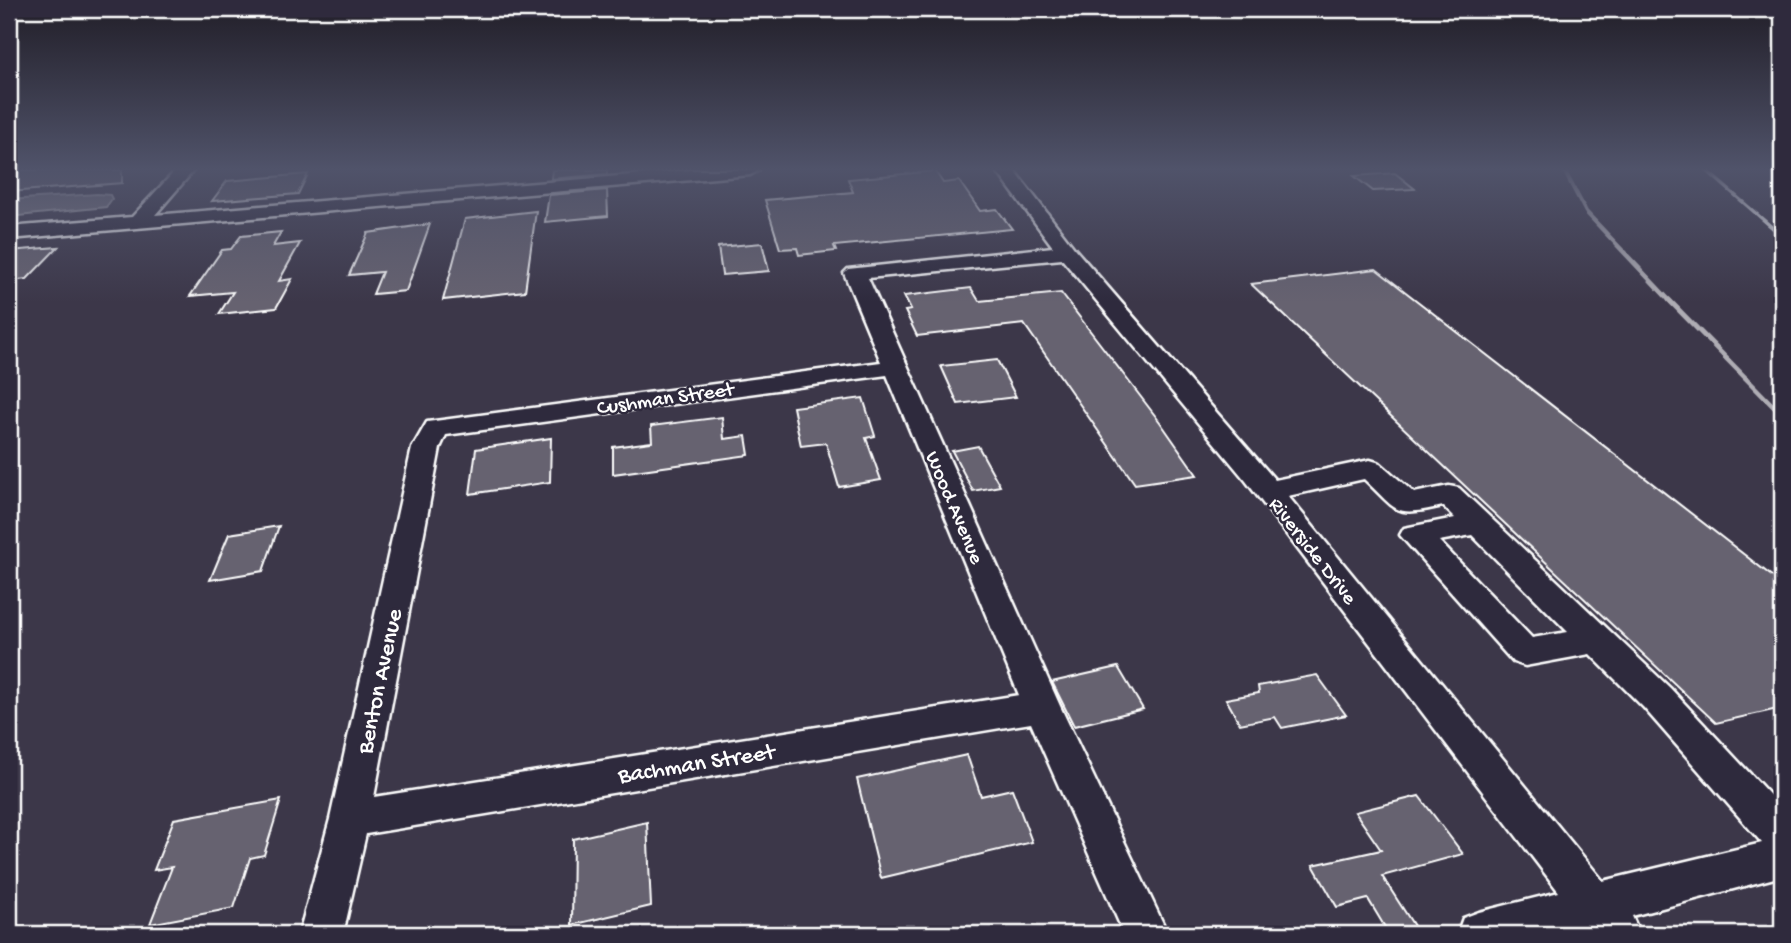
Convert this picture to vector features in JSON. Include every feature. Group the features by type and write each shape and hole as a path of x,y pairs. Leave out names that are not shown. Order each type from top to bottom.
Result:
{"street":[{"path":"138,222 145,214"},
{"path":"9,233 237,214"},
{"name":"Riverside Drive","path":"1038,214 1067,252 1268,491 1606,920"},
{"name":"Wood Avenue","path":"1067,252 855,273 1042,706 1146,934"},
{"name":"Cushman Street","path":"436,428 895,367"},
{"name":"Benton Avenue","path":"321,934 350,819 426,448 436,428"},
{"path":"1268,491 1370,468 1408,504 1449,495 1657,698 1782,836"},
{"path":"1478,524 1415,535 1525,653 1596,639"},
{"name":"Bachman Street","path":"350,819 1042,706"},
{"path":"1479,934 1606,920 1782,857"}],"shaded area":[{"path":"9,214 38,214 9,217"}],"building":[{"path":"536,214 525,291 443,300 465,219"},
{"path":"546,214 608,214 608,216 545,222"},
{"path":"769,214 1001,214 1012,229 834,246 836,251 799,255 797,248 780,249"},
{"path":"430,224 406,291 373,294 382,272 349,275 368,233"},
{"path":"281,232 273,246 300,243 279,281 292,279 276,308 219,314 233,292 190,296 222,250 231,249 241,236"},
{"path":"762,243 769,271 722,275 718,247"},
{"path":"58,247 27,279 9,281 9,251"},
{"path":"1376,269 1782,584 1782,708 1716,723 1251,284"},
{"path":"971,288 979,301 1061,293 1197,475 1135,484 1024,324 917,336 905,311 911,310 904,296"},
{"path":"997,360 1016,397 958,404 941,366"},
{"path":"863,398 875,436 866,438 881,480 839,487 826,443 801,446 793,407"},
{"path":"722,417 724,439 746,436 749,455 613,474 613,447 652,442 651,426"},
{"path":"551,438 550,482 470,494 476,449"},
{"path":"978,446 1000,486 973,491 952,451"},
{"path":"279,526 263,571 210,580 229,534"},
{"path":"1118,667 1143,709 1074,726 1052,682"},
{"path":"1317,675 1346,715 1282,728 1275,717 1240,724 1226,699 1259,693 1258,686"},
{"path":"967,755 981,796 1012,789 1032,842 881,878 857,779"},
{"path":"1419,796 1463,854 1382,876 1416,929 1389,934 1368,899 1337,907 1313,865 1381,850 1355,812"},
{"path":"281,800 264,855 250,858 234,908 150,924 172,867 154,870 174,819"},
{"path":"647,822 651,906 572,925 573,839"}],"waterway":[{"path":"1588,214 1671,302"},
{"path":"1669,300 1782,415"}],"railway":[{"path":"1757,214 1782,236"}]}
